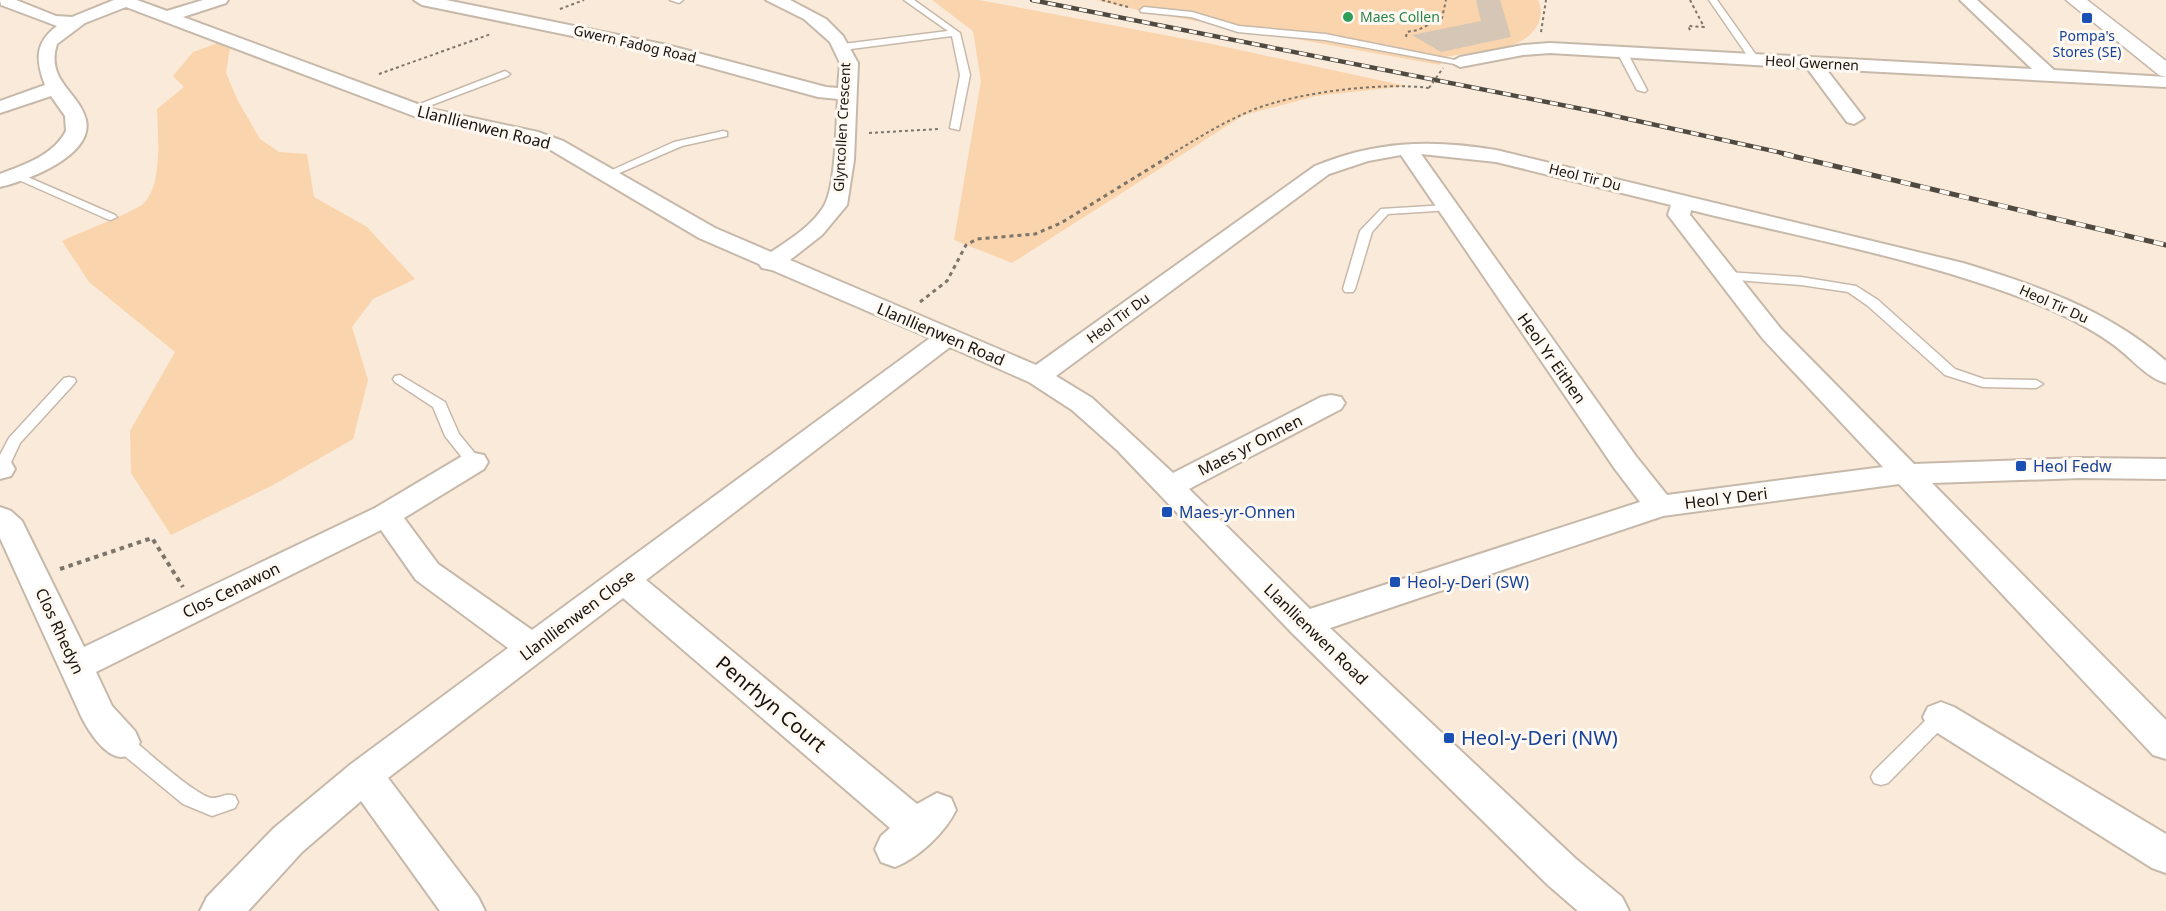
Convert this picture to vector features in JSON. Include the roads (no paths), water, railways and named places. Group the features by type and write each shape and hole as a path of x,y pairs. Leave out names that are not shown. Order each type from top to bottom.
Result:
{"street":[{"path":"169,16 220,0"},
{"name":"Gwern Fadog Road","path":"422,0 667,50 825,93 847,94"},
{"name":"Glyncollen Crescent","path":"770,263 799,244 823,222 837,203 849,63 843,47 832,31 819,21 774,0"},
{"path":"1968,0 2050,76"},
{"path":"2075,0 2166,71"},
{"path":"8,178 49,159 72,142 77,131 76,119 55,88 48,69 45,51 60,31 124,1"},
{"name":"Llanllienwen Road","path":"124,1 412,109 447,120 538,138 556,145 680,220 770,263 949,336 1038,376 1082,404 1169,487 1304,624 1562,872 1608,911"},
{"path":"7,2 53,21 76,22"},
{"name":"Heol Gwernen","path":"1452,65 1550,48 2166,82"},
{"path":"1813,63 1854,118"},
{"path":"0,107 55,88"},
{"name":"Heol Tir Du","path":"1038,376 1322,170 1349,157 1378,150 1406,148 1467,150 1683,201 2006,283 2057,302 2098,323 2144,354 2166,375"},
{"name":"Heol Yr Eithen","path":"1406,148 1625,462 1660,506"},
{"path":"1683,201 1679,215 1772,334 2166,744"},
{"name":"Llanllienwen Close","path":"221,911 288,840 364,775 949,336"},
{"name":"Maes yr Onnen","path":"1169,487 1331,403"},
{"name":"Clos Cenawon","path":"77,666 386,515 474,462"},
{"name":"Heol Y Deri","path":"1304,624 1660,506 1905,474 2081,468 2166,470"},
{"path":"386,515 427,572 532,648"},
{"name":"Clos Rhedyn","path":"0,518 11,529 99,716 122,742"},
{"name":"Penrhyn Court","path":"624,580 917,829"},
{"path":"1941,717 2166,855"},
{"path":"364,775 460,910"}],"lane":[{"path":"908,0 956,33 965,75 955,128"},
{"path":"1713,0 1754,59"},
{"path":"1143,10 1192,15 1238,29 1325,37 1452,65"},
{"path":"843,47 956,33"},
{"path":"1622,52 1642,90"},
{"path":"412,109 505,74"},
{"path":"606,176 679,142 700,136 723,134"},
{"path":"8,178 111,217"},
{"path":"1349,289 1366,231 1385,211 1447,208"},
{"path":"1727,276 1801,281 1852,289 1873,303 1950,372 1983,383 2036,384"},
{"path":"400,379 440,405 443,423 453,440 474,462"},
{"path":"0,469 14,441 69,381"},
{"path":"1881,777 1941,717"},
{"path":"122,742 190,798 212,807 228,802"}],"railway":[{"path":"1032,0 1597,112 1791,155"},
{"path":"1784,154 2166,245"}],"place":[{"name":"Maes Collen","path":"1348,17"},
{"name":"Pompa's Stores (SE)","path":"2087,18"},
{"name":"Heol Fedw","path":"2021,466"},
{"name":"Maes-yr-Onnen","path":"1167,512"},
{"name":"Heol-y-Deri (SW)","path":"1395,582"},
{"name":"Heol-y-Deri (NW)","path":"1449,738"}]}
